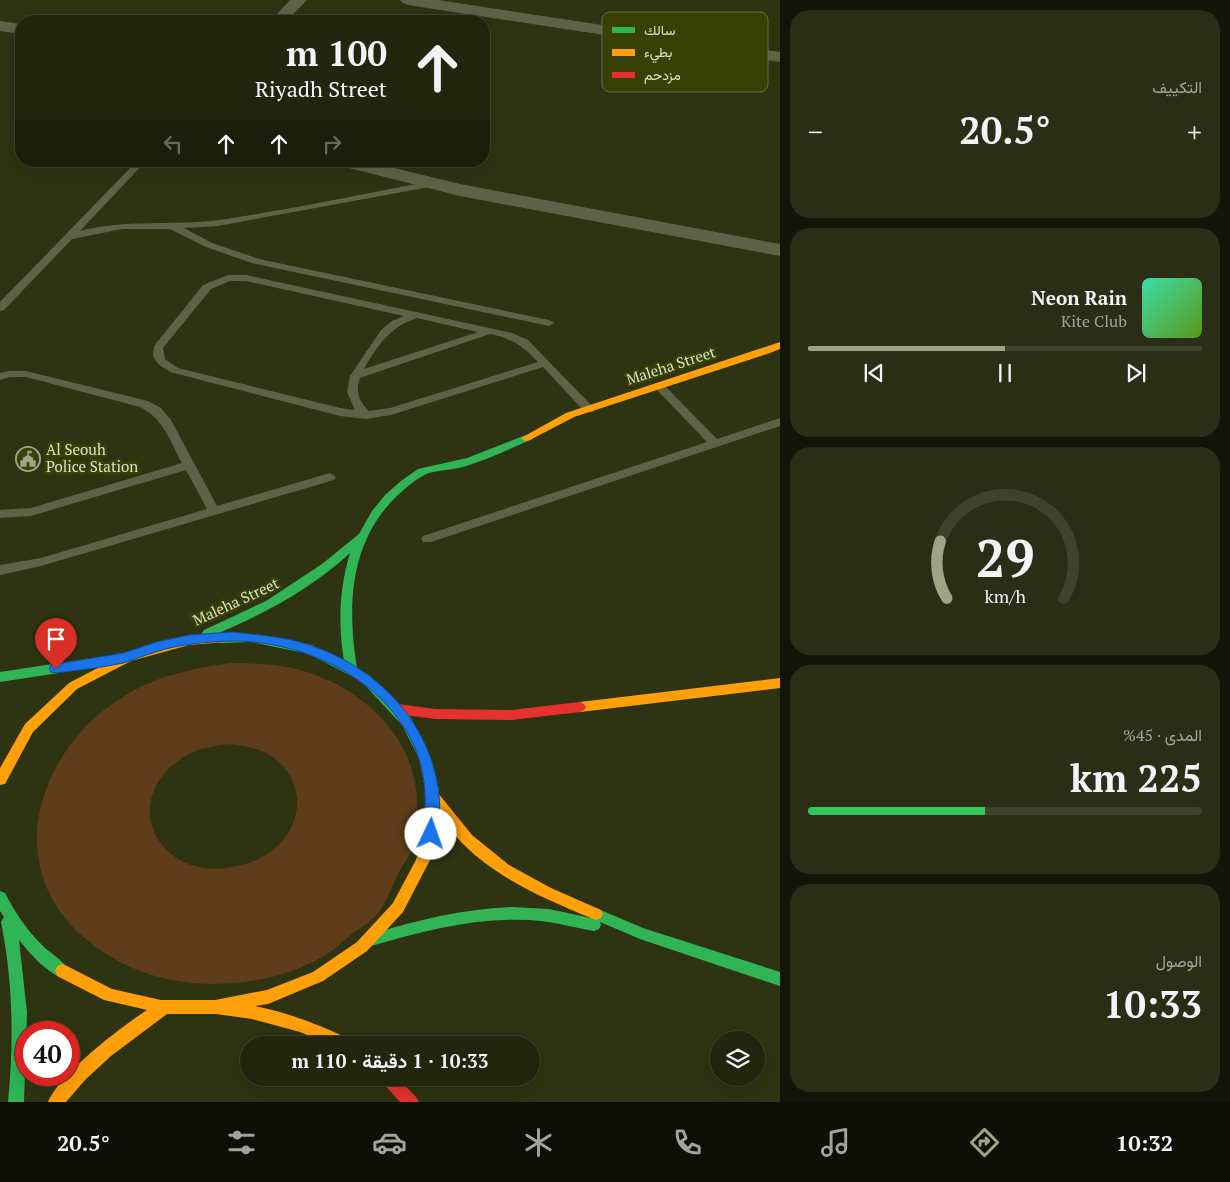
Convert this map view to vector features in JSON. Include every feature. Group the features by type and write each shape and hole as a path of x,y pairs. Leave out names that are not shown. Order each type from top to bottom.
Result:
{"main road":[{"name":"Maleha Street","path":"539,418 570,415 780,345"},
{"name":"Maleha Street","path":"351,669 346,639 345,612 348,584 364,534 374,516 388,499 404,484 424,471 444,468 463,462 540,432 570,415"},
{"name":"Maleha Street","path":"424,471 431,458"},
{"name":"Maleha Street","path":"189,640 232,624 272,605 308,584 338,560 364,534"},
{"path":"0,780 4,767 25,733 53,703 87,678 124,658 156,647 189,640 232,637 274,641 314,651 351,669 376,687 398,709 415,736 428,765 433,797 431,834 420,871 400,907 371,940 339,965 302,986 261,1000 218,1008"},
{"path":"0,677 124,658"},
{"path":"398,709 435,714 512,715 780,683"},
{"path":"433,797 464,838 508,873 536,888 640,933 780,979"},
{"path":"0,897 6,911 25,940 52,965 84,985 121,1000 163,1008 248,1010 277,1016 305,1024 328,1036"},
{"path":"6,911 20,981 22,1020 21,1060 16,1102"},
{"path":"371,940 434,922 499,914 534,914 640,933"},
{"path":"56,1102 74,1080 112,1041 137,1023 163,1008"},
{"path":"396,1086 411,1102"}],"street":[{"path":"284,15 299,0"},
{"path":"408,0 602,30"},
{"path":"0,26 15,28"},
{"path":"366,167 432,184 780,250"}],"lane":[{"path":"0,308 136,167"},
{"path":"69,237 109,228 172,226 233,220 432,184"},
{"path":"172,226 230,253 274,266 549,323"},
{"path":"545,362 391,410 366,414 340,412 174,370 162,363 158,358 158,348 207,288 228,278 246,278 508,335 524,342 545,362 589,409"},
{"path":"366,414 357,406 353,396 352,386 355,376 388,328 406,318 417,315"},
{"path":"355,376 490,331"},
{"path":"0,376 26,374 151,407 166,420 214,511"},
{"path":"659,386 715,444"},
{"path":"427,539 780,422"},
{"path":"0,514 31,512 190,465"},
{"path":"0,570 42,562 330,477"}],"shaded area":[{"path":"246,663 287,667 312,674 336,684 358,697 394,733 406,754 414,779 418,830 414,847 379,912 371,921 327,954 297,969 263,979 228,984 194,983 165,979 137,970 99,949 87,940 60,911 44,880 37,846 40,813 50,780 68,749 92,721 121,698 147,684 189,670 217,665","holes":["229,744 262,751 279,762 288,773 294,785 297,799 296,812 292,826 285,838 263,857 238,866 219,869 199,867 175,857 162,844 153,830 150,815 151,800 156,786 165,773 178,761 193,752"]}],"traffic: fast":[{"path":"351,669 345,612 350,571 365,532 376,514 404,484 422,472 470,461 526,438"},
{"path":"208,633 270,604 326,567 361,537"},
{"path":"222,639 252,638 312,650 365,678 407,722 425,758 432,789 432,822 423,860"},
{"path":"0,677 105,661"},
{"path":"0,897 12,919 26,938 43,956 62,971"},
{"path":"371,940 431,924 492,914 541,915 594,925"},
{"path":"596,914 640,933 780,979"},
{"path":"8,922 19,989 20,1057 16,1102"}],"traffic: slow":[{"path":"526,438 570,415 767,351 780,345"},
{"path":"0,780 29,728 73,686 128,657 189,641 222,639"},
{"path":"580,707 780,683"},
{"path":"433,797 467,839 504,869 546,892 596,914"},
{"path":"62,971 110,995 161,1007 215,1007 268,997 318,976 362,946 398,907 423,860"},
{"path":"56,1102 105,1050 163,1008"},
{"path":"218,1008 252,1012 284,1020 329,1036"}],"traffic: jam":[{"path":"398,709 435,714 511,715 580,707"},
{"path":"396,1086 411,1102"}],"place":[{"name":"Al Seouh Police Station","path":"28,459"}],"route":[{"path":"56,669 124,658 156,647 189,640 232,637 274,641 314,651 351,669 376,687 398,709 415,736 428,765 433,797 431,834"}]}
